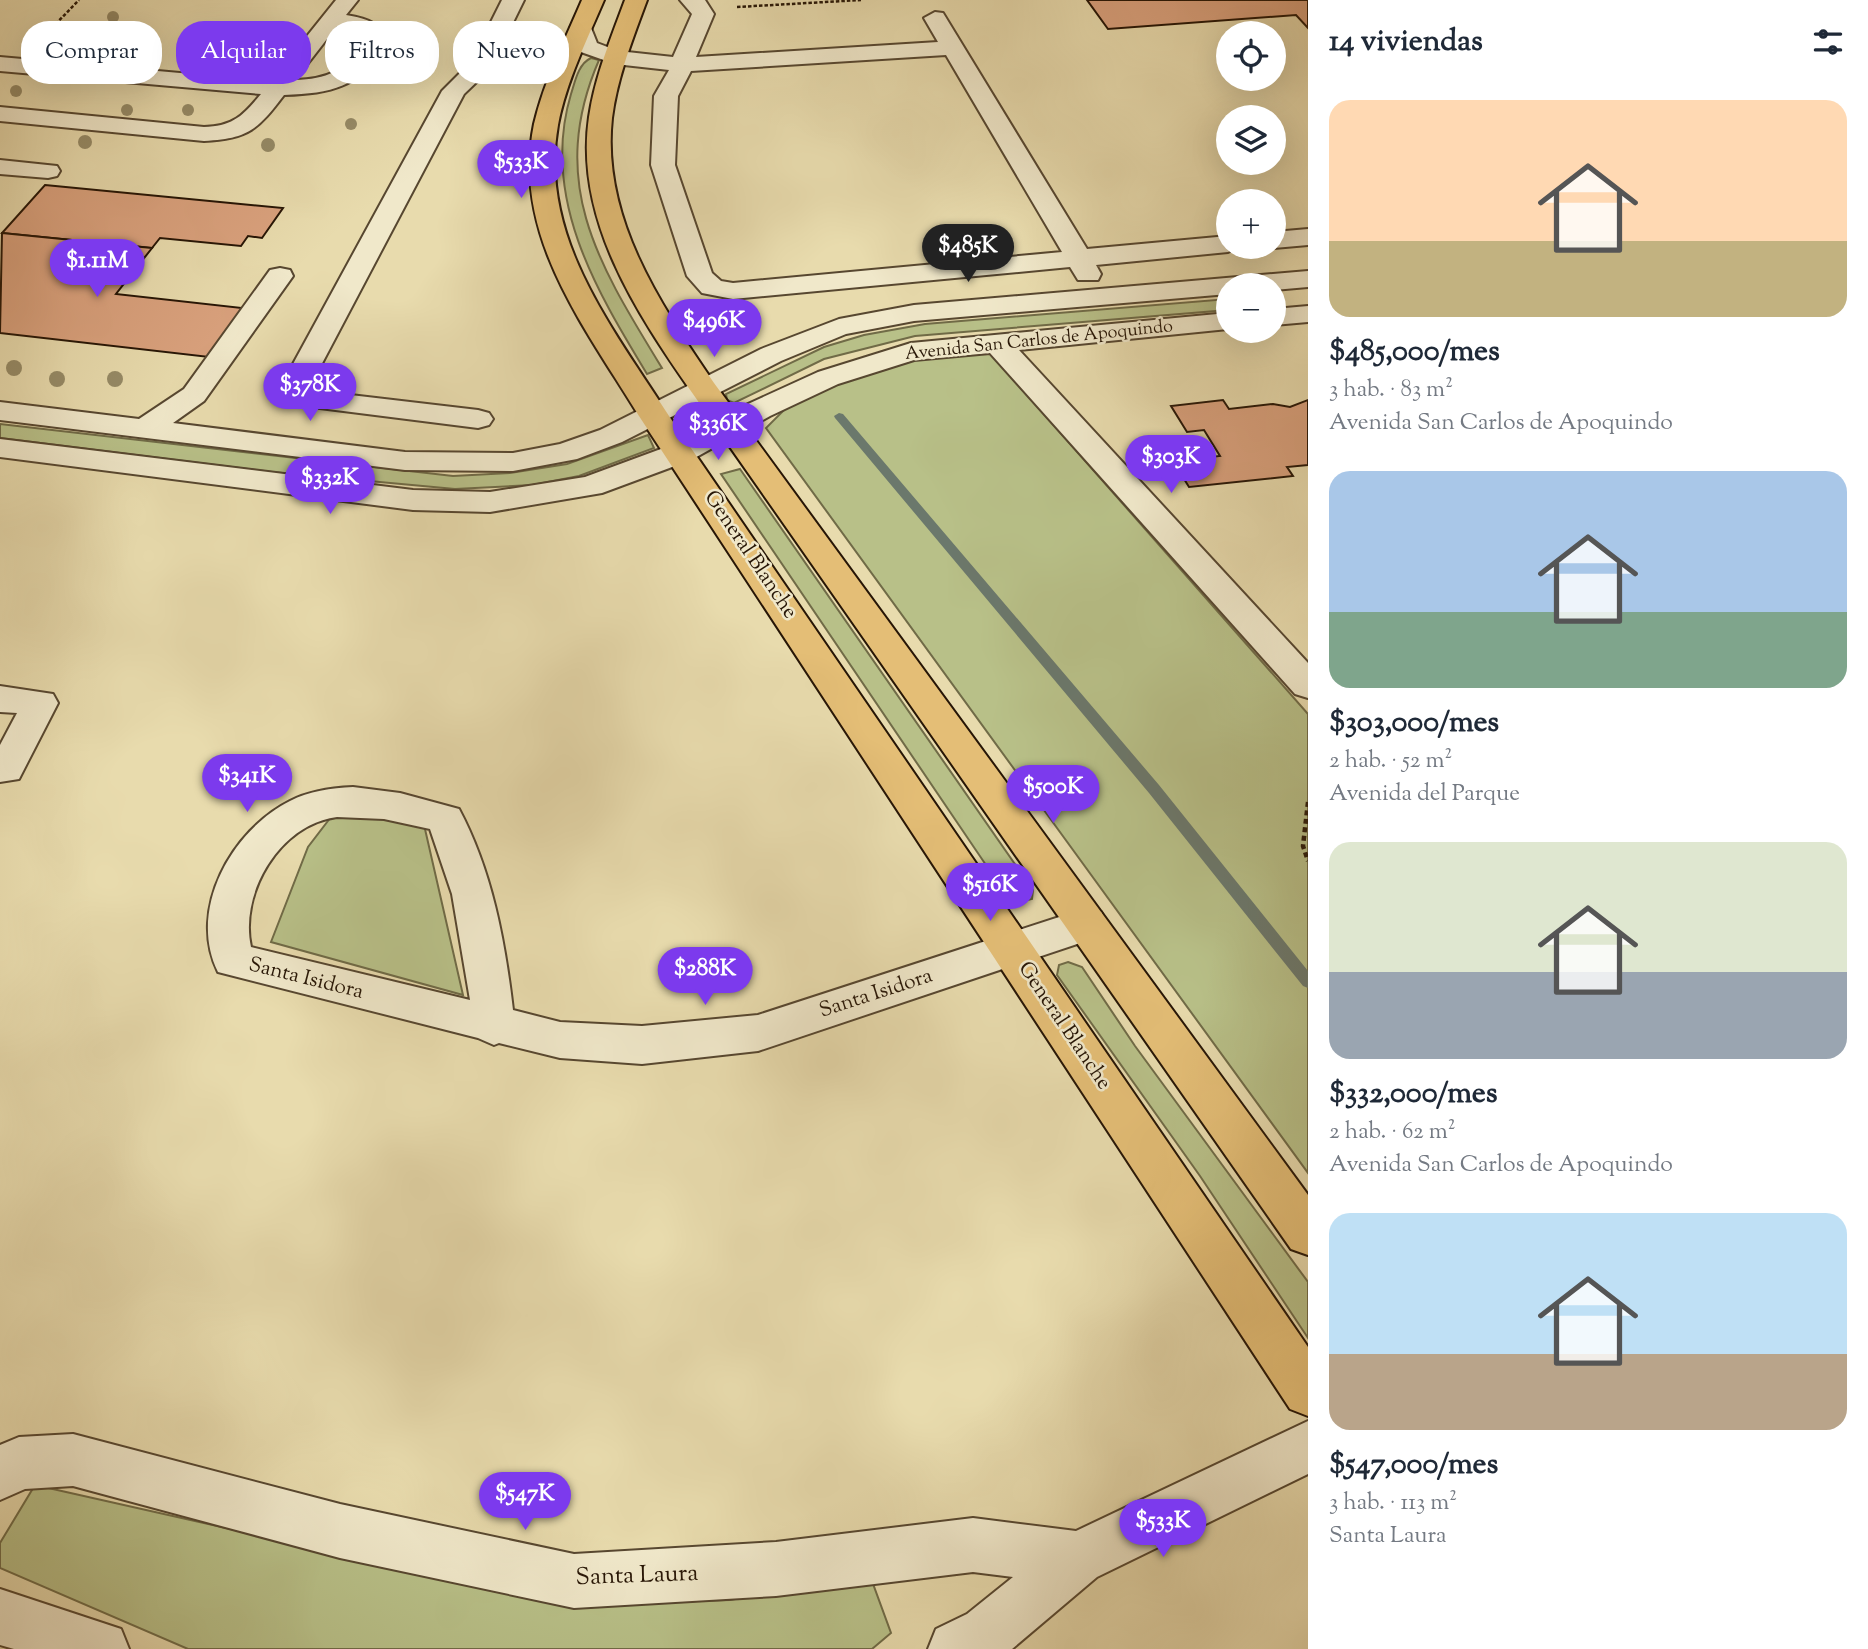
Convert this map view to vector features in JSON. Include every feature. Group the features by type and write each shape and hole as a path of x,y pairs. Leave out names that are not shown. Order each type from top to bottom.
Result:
{"main road":[{"name":"General Blanche","path":"593,0 545,127 542,157 548,220 572,288 654,416 1308,1391"},
{"path":"636,0 618,49 599,134 604,194 628,266 703,388 1308,1233"}],"street":[{"path":"0,114 214,135 249,124 347,0"},
{"path":"502,21 513,0"},
{"path":"693,1 703,14 666,96 663,164 685,239 701,276 712,287 733,291 1078,256 1216,245"},
{"path":"935,18 1078,256 1106,297"},
{"path":"0,64 277,88 337,83 358,71 375,46 372,32 364,25 332,19"},
{"path":"569,40 584,41 589,48 685,55 953,48"},
{"path":"461,84 454,91 290,397 478,419"},
{"path":"0,167 48,171"},
{"path":"1286,239 1308,237"},
{"path":"145,429 194,396 280,276"},
{"path":"1286,281 1308,279"},
{"name":"Avenida San Carlos de Apoquindo","path":"0,411 431,463 513,462 589,445 654,416 703,388 804,339 880,317 1216,287"},
{"path":"1286,316 1308,314"},
{"name":"Avenida San Carlos de Apoquindo","path":"0,448 451,503 490,502 560,493 621,476 680,453 730,425 828,378 911,352 1216,322"},
{"path":"996,342 1303,671"},
{"path":"194,396 201,415 204,436"},
{"path":"284,446 310,400"},
{"path":"0,699 40,703 6,769 0,768"},
{"name":"Santa Isidora","path":"494,1027 484,938 459,847 445,819 398,805 323,804 289,816 265,839 240,878 227,921 233,960 494,1027 560,1040 642,1045 758,1033 1087,924"},
{"path":"956,1649 987,1634 1079,1558 1308,1447"},
{"name":"Santa Laura","path":"0,1474 19,1463 73,1460 340,1531 575,1581 776,1569 973,1545 1079,1558"},
{"path":"0,1617 101,1649"}],"path":[{"path":"693,1 751,8 862,0"},
{"path":"1308,802 1303,846 1308,861"}],"green space":[{"path":"591,58 599,60 584,104 578,146 579,184 587,221 600,258 662,368 647,374 592,276 568,206 563,169 563,132 576,79 583,64"},
{"path":"1216,300 1216,311 915,336 824,359 734,403 727,400 726,394 824,347 864,335 925,324"},
{"path":"983,345 1308,714 1308,1173 766,428 807,387 911,352"},
{"path":"0,424 453,476 510,473 567,464 648,435 654,448 579,476 532,485 455,489 272,472 0,438"},
{"path":"740,469 1033,890 1032,899 1019,902 1009,899 721,474"},
{"path":"422,816 463,995 271,942 308,847 331,817"},
{"path":"1068,962 1082,967 1135,1046 1308,1282 1308,1338 1200,1176 1057,975 1059,965"},
{"path":"35,1485 568,1605 730,1600 869,1573 891,1633 872,1649 188,1649 0,1568 0,1543"}],"building":[{"path":"1087,0 1308,0 1308,28 1296,15 1108,29"},
{"path":"45,185 283,208 262,238 248,236 241,246 160,238 152,248 2,233"},
{"path":"2,233 152,248 116,294 242,308 209,357 0,333"},
{"path":"1223,400 1229,409 1273,404 1290,407 1308,400 1308,465 1287,467 1293,476 1189,487 1173,461 1220,456 1204,430 1187,432 1171,406"}],"waterway":[{"path":"839,416 1154,789 1308,982"}]}
